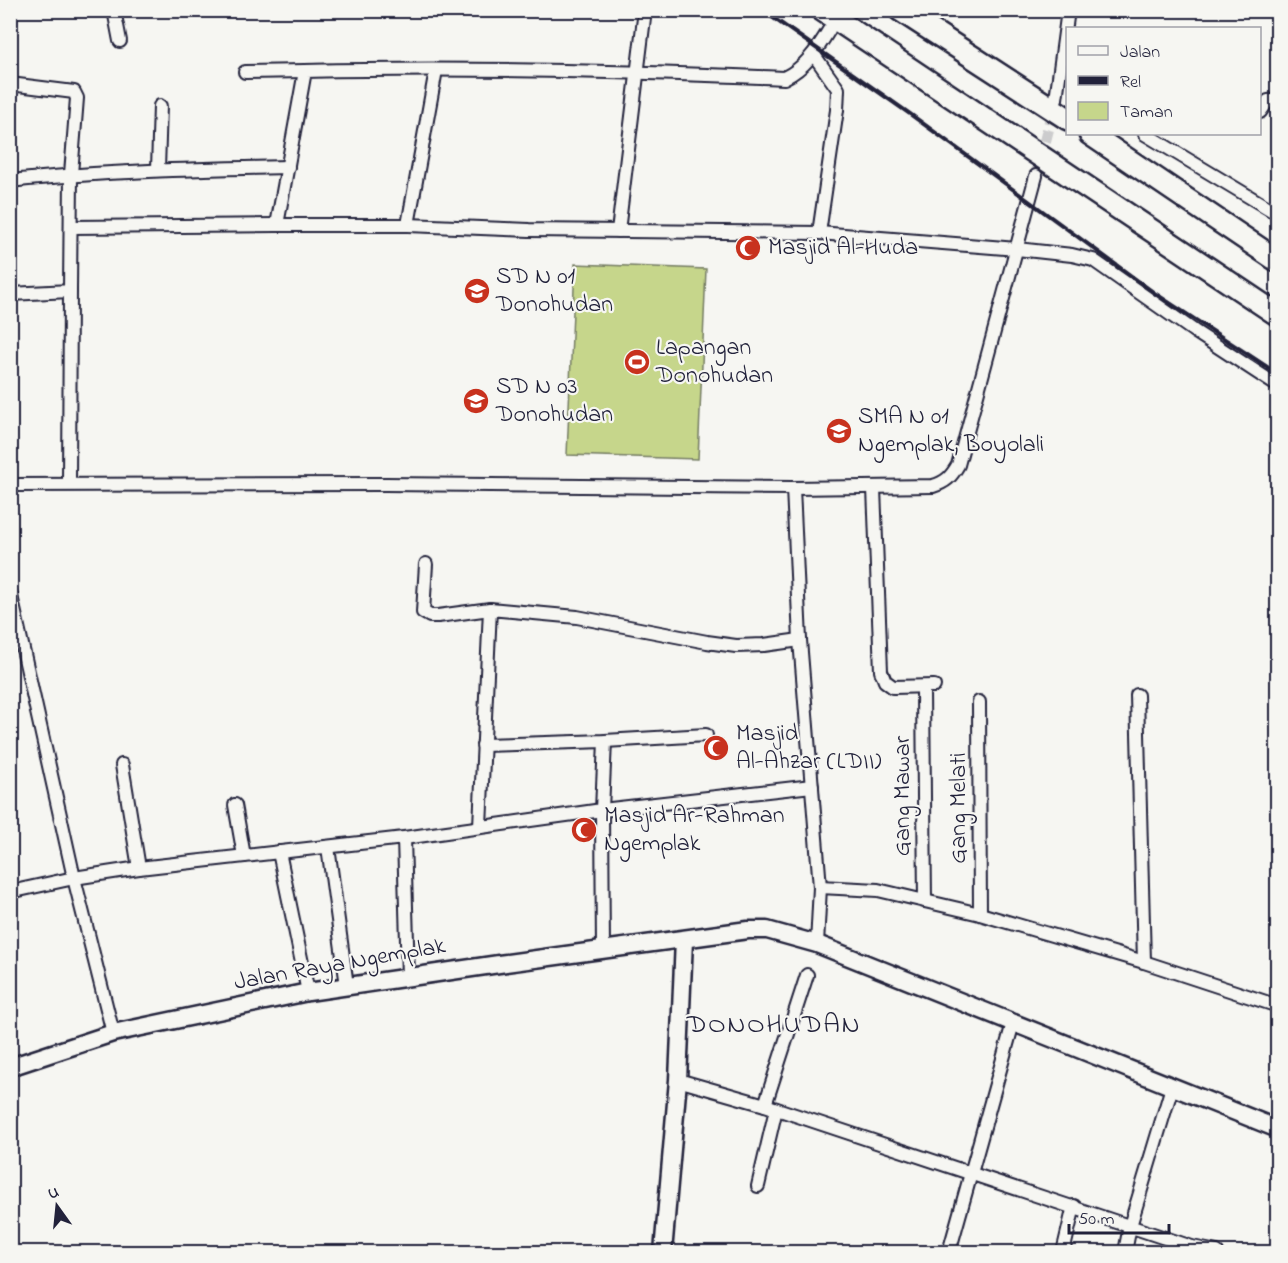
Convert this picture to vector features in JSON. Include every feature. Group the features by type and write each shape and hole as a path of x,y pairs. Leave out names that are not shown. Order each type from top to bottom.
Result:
{"highway":[{"path":"900,10 1066,118"},
{"path":"825,20 1278,315"},
{"path":"1091,135 1278,261"}],"main road":[{"name":"Jalan Raya Ngemplak","path":"10,1067 113,1033 308,992 748,930 767,930 817,944 1278,1128"},
{"path":"663,1252 678,1080 684,940"}],"street":[{"path":"114,10 120,41"},
{"path":"618,231 645,10"},
{"path":"1067,27 1068,10"},
{"path":"245,72 436,70 637,72 784,78 794,73 814,55 825,20"},
{"path":"1056,99 1063,84 1066,40"},
{"path":"814,55 838,89 819,233"},
{"path":"408,225 436,70"},
{"path":"277,225 305,71"},
{"path":"10,84 77,94 72,174 69,484"},
{"path":"1261,111 1268,101 1278,100"},
{"path":"158,169 160,106"},
{"path":"1147,135 1278,214"},
{"path":"10,181 72,174 158,169 288,167"},
{"path":"10,485 397,484 874,488 933,486 944,483 952,476 958,465 1036,176"},
{"path":"72,227 408,225 618,231 819,233 1072,255 1093,260 1194,332 1278,386"},
{"path":"10,294 70,291"},
{"path":"793,488 800,640 820,887 817,944"},
{"name":"Gang Mawar","path":"874,488 881,671 885,681 893,687 929,688 925,901"},
{"path":"426,564 423,612 430,616 490,609 578,617 736,646 800,640"},
{"path":"10,591 74,878 113,1033"},
{"path":"480,825 490,609"},
{"path":"1137,695 1144,962"},
{"name":"Gang Melati","path":"979,702 980,914"},
{"path":"483,745 706,735"},
{"path":"603,951 602,810 605,741"},
{"path":"122,765 139,868"},
{"path":"10,892 74,878 139,868 404,838 480,825 812,786"},
{"path":"235,805 244,856"},
{"path":"404,838 408,977"},
{"path":"328,847 347,986"},
{"path":"279,852 308,992"},
{"path":"820,887 878,890 980,914 1144,962 1278,1006"},
{"path":"758,1186 771,1107 807,975"},
{"path":"949,1252 1013,1023"},
{"path":"678,1080 771,1107 1074,1206 1192,1250 1217,1252"},
{"path":"1125,1252 1130,1226 1172,1086"},
{"path":"1063,1252 1074,1206"}],"green space":[{"name":"Lapangan Donohudan","path":"575,264 706,269 698,459 567,455"}],"tunnel":[{"path":"1036,176 1054,106"}],"railway":[{"path":"762,10 910,114 1156,294 1278,374"}],"place":[{"name":"Masjid Al-Huda","path":"748,248"},
{"name":"SD N 01 Donohudan","path":"477,291"},
{"name":"Lapangan Donohudan","path":"637,362"},
{"name":"SD N 03 Donohudan","path":"476,401"},
{"name":"SMA N 01 Ngemplak, Boyolali","path":"839,431"},
{"name":"Masjid Al-Ahzar (LDII)","path":"716,748"},
{"name":"Masjid Ar-Rahman Ngemplak","path":"584,830"}],"district":[{"name":"DONOHUDAN","path":"774,1025"}]}
